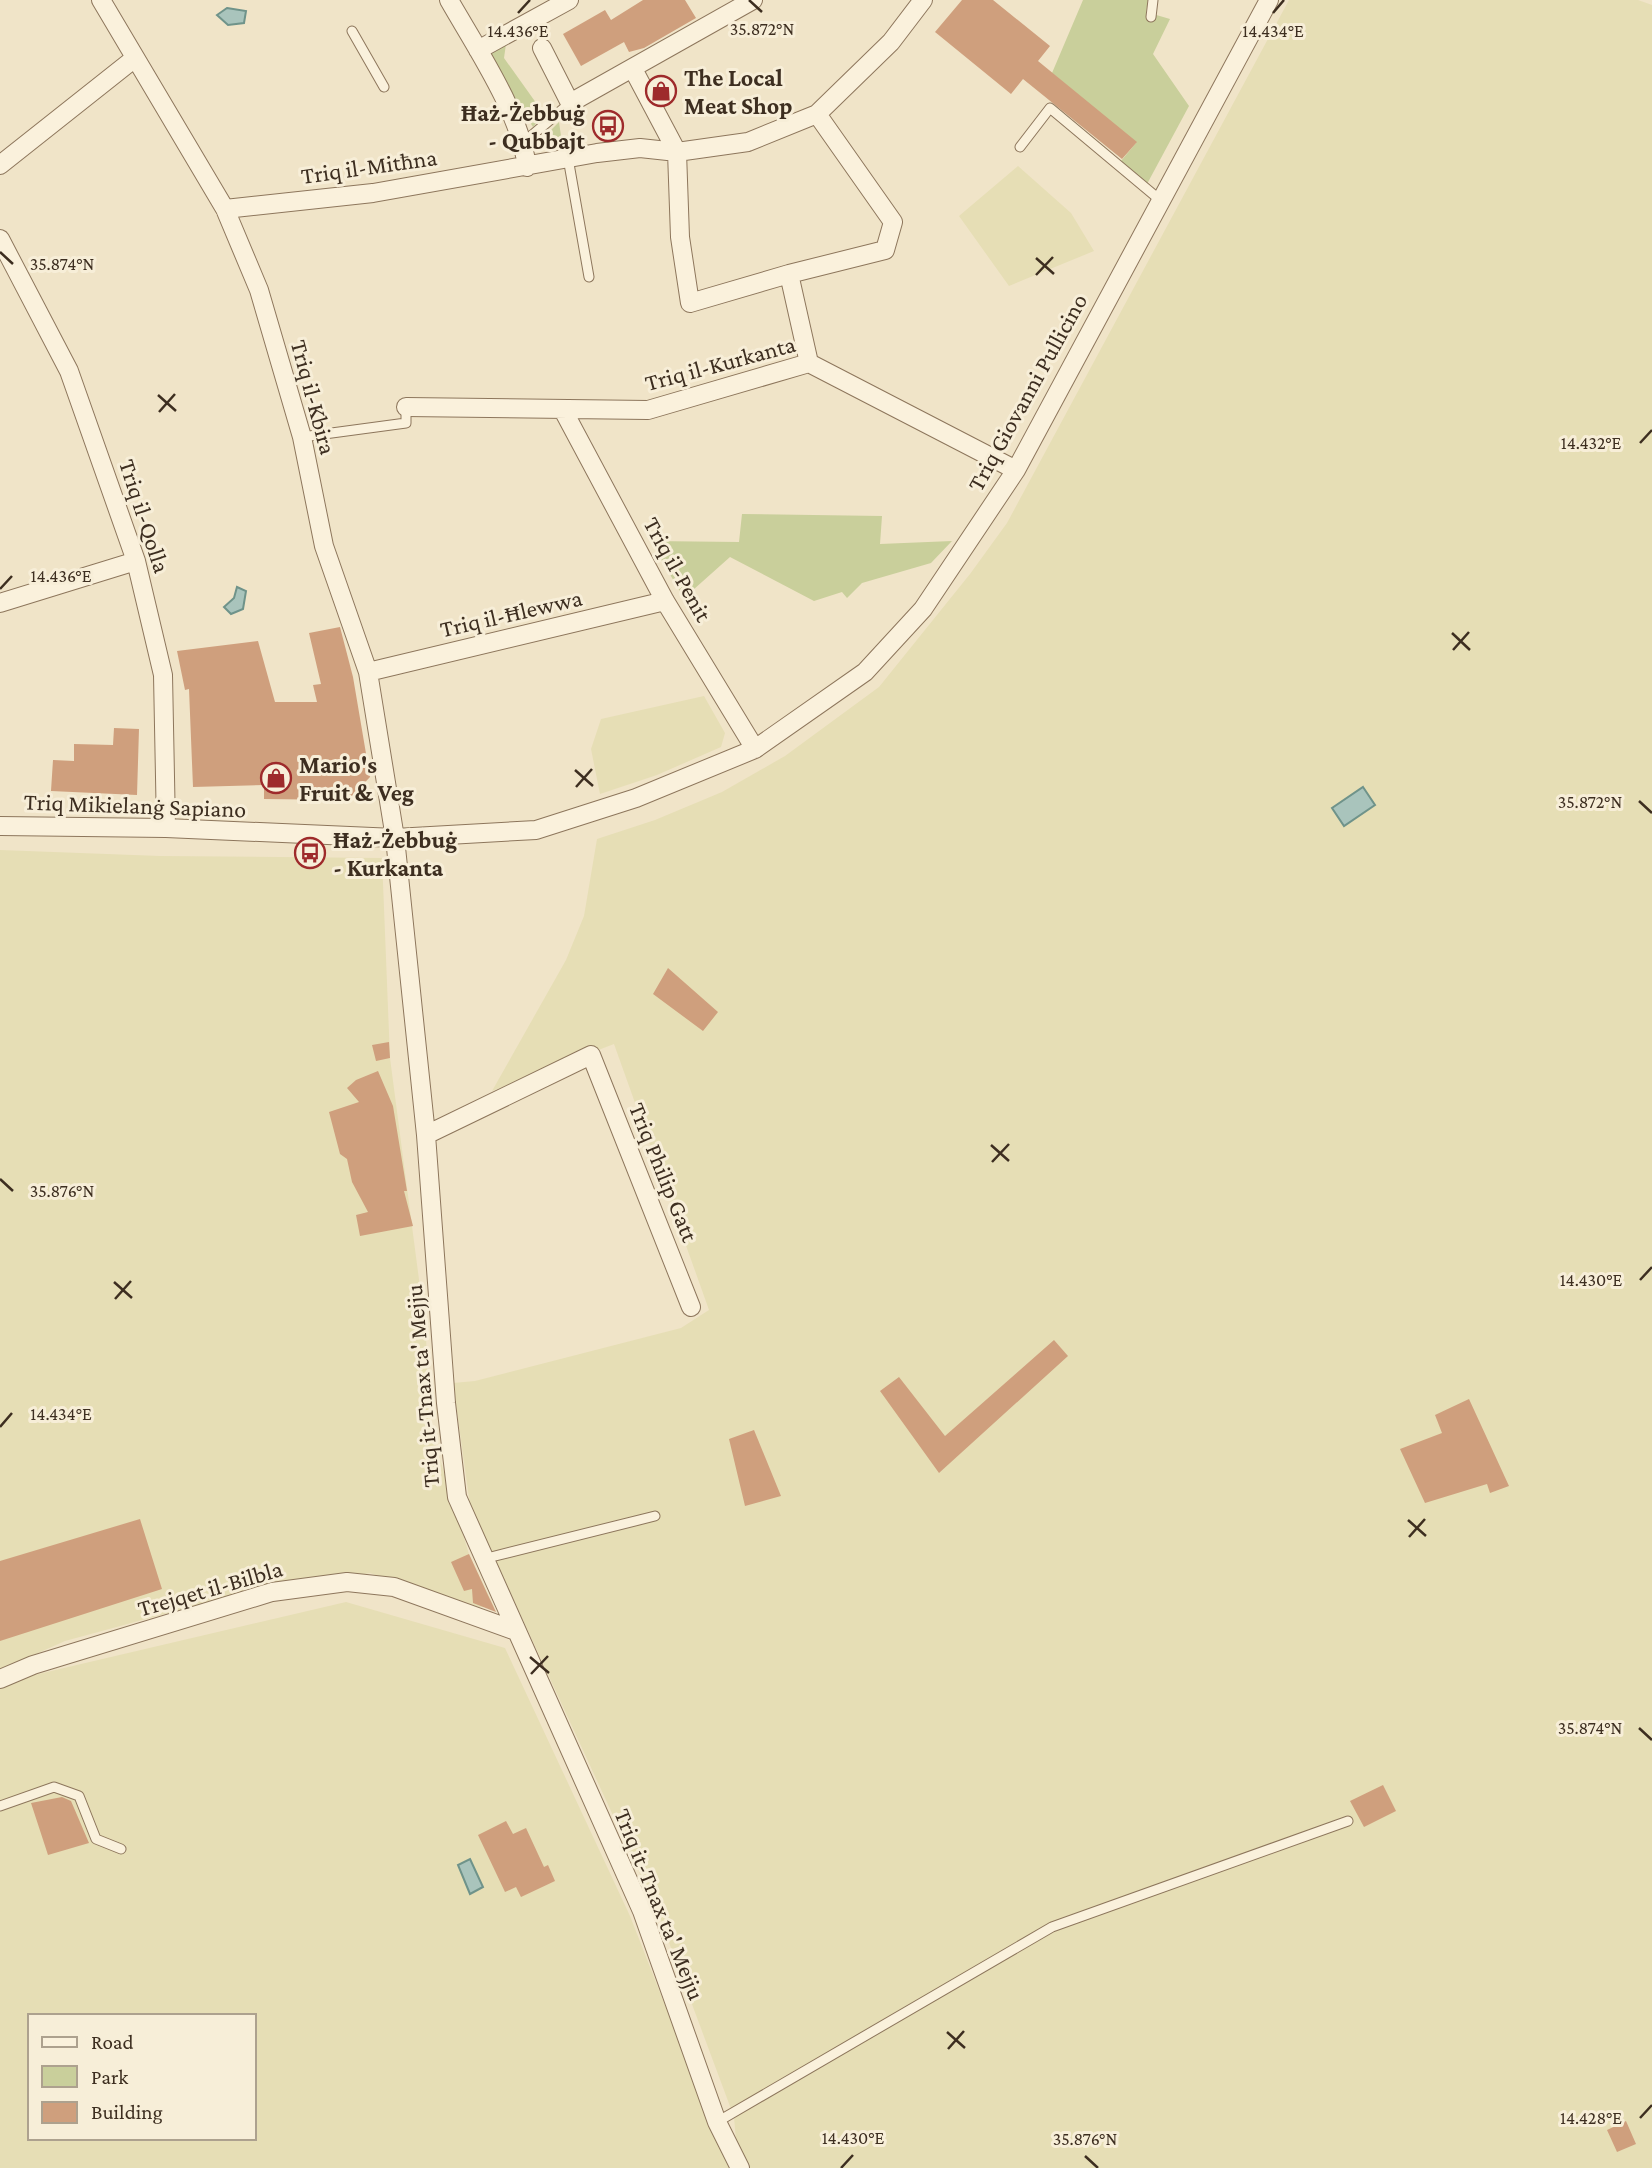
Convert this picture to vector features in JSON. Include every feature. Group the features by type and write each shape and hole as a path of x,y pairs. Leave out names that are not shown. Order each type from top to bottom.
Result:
{"street":[{"name":"Triq il-Kbira","path":"101,0 225,209 259,289 302,437 324,546 368,672 395,838"},
{"path":"449,0 478,50 524,142 527,167"},
{"path":"478,50 569,0"},
{"path":"542,48 570,103 753,0"},
{"name":"Triq il-Mitħna","path":"225,209 373,193 568,158 640,148 677,152 748,142 817,114 891,42 923,0"},
{"name":"Triq Giovanni Pullicino","path":"395,838 536,830 636,798 755,750 865,671 923,609 1016,470 1269,0"},
{"path":"0,165 135,58"},
{"path":"633,69 677,152 680,237 690,303 885,250 893,222 817,114"},
{"name":"Triq il-Qolla","path":"0,239 69,370 136,561 163,675 166,828"},
{"path":"789,274 809,363"},
{"name":"Triq il-Kurkanta","path":"407,407 648,410 809,363 1016,470"},
{"name":"Triq il-Penit","path":"563,410 665,601 755,750"},
{"path":"0,603 136,561"},
{"name":"Triq il-Ħlewwa","path":"368,672 665,601"},
{"name":"Triq Mikielanġ Sapiano","path":"0,826 166,828 395,838"},
{"name":"Triq it-Tnax ta' Mejju","path":"395,838 426,1135 446,1403 457,1497 642,1911 717,2122 740,2168"},
{"name":"Triq Philip Gatt","path":"426,1135 591,1055 691,1307"},
{"name":"Trejqet il-Bilbla","path":"0,1679 33,1665 272,1592 347,1582 394,1587 516,1631"}],"lane":[{"path":"1151,17 1153,0"},
{"path":"352,32 384,87"},
{"path":"524,142 570,103"},
{"path":"1020,147 1050,108 1160,200"},
{"path":"568,158 589,277"},
{"name":"Triq il-Kurkanta","path":"302,437 406,423 407,407"},
{"path":"483,1559 655,1516"},
{"path":"0,1806 54,1787 79,1796 96,1839 121,1849"},
{"path":"717,2122 1052,1927 1348,1821"}],"shaded area":[{"path":"1289,0 1638,0 1652,5 1652,2168 750,2168 736,2140 734,2117 658,1913 470,1505 453,1383 475,1381 681,1328 709,1310 614,1044 492,1091 566,960 584,916 597,839 655,820 722,792 785,756 879,687 970,574 1007,523"},
{"path":"1018,166 1071,213 1094,251 1009,286 959,216"},
{"path":"704,696 725,733 721,747 657,775 600,794 591,749 601,719"},
{"path":"0,850 160,856 382,858 390,1058 426,1333 428,1420 469,1554 494,1607 473,1607 370,1573 190,1607 65,1641 0,1670"},
{"path":"346,1602 505,1648 630,1916 729,2168 0,2168 0,1683"}],"green space":[{"path":"1083,0 1148,0 1146,12 1170,19 1153,54 1189,106 1147,184 1121,161 1136,143 1052,73"},
{"path":"506,44 504,58 544,114 533,127 488,57 493,45"},
{"path":"559,122 562,143 538,143"},
{"path":"742,514 882,516 880,544 952,541 931,563 862,583 847,598 842,592 814,601 730,557 684,598 650,541 739,542"}],"water":[{"path":"227,8 246,11 244,23 228,25 217,15"},
{"path":"237,587 246,591 243,609 231,614 224,607 234,598"},
{"path":"1363,787 1375,805 1344,826 1332,808"},
{"path":"470,1859 483,1887 470,1894 458,1865"}],"building":[{"path":"643,0 685,0 696,18 644,48 629,52 624,42 581,66 563,34 605,10 611,20"},
{"path":"962,0 993,0 1050,46 1038,61 1137,142 1122,159 1023,79 1011,94 935,32"},
{"path":"340,627 353,677 370,777 352,796 345,796 344,800 264,799 264,785 193,787 189,689 185,690 177,651 258,641 275,702 317,702 313,685 321,684 309,633"},
{"path":"114,728 139,729 137,795 51,791 53,760 74,761 74,744 113,745"},
{"path":"668,968 718,1012 703,1031 653,994"},
{"path":"389,1042 390,1058 376,1061 372,1045"},
{"path":"378,1071 393,1106 407,1191 404,1191 413,1226 360,1236 356,1215 368,1212 352,1182 347,1159 340,1154 329,1112 359,1102 347,1088 356,1080"},
{"path":"1054,1340 1068,1356 939,1473 880,1391 899,1377 945,1436"},
{"path":"1469,1399 1509,1486 1490,1493 1487,1484 1425,1503 1400,1449 1442,1433 1435,1415"},
{"path":"754,1430 781,1496 745,1506 729,1439"},
{"path":"140,1519 162,1589 0,1641 0,1561"},
{"path":"469,1554 496,1612 473,1603 472,1589 464,1591 451,1562"},
{"path":"1383,1785 1396,1811 1364,1827 1350,1801"},
{"path":"62,1797 71,1801 89,1843 48,1855 31,1803"},
{"path":"506,1821 513,1834 526,1828 544,1867 548,1865 555,1881 521,1897 516,1887 505,1892 478,1835"},
{"path":"1626,2121 1636,2144 1617,2152 1607,2130"}],"place":[{"name":"The Local Meat Shop","path":"661,91"},
{"name":"Ħaż-Żebbuġ - Qubbajt","path":"608,126"},
{"name":"Mario's Fruit & Veg","path":"276,778"},
{"name":"Ħaż-Żebbuġ - Kurkanta","path":"310,853"}]}
